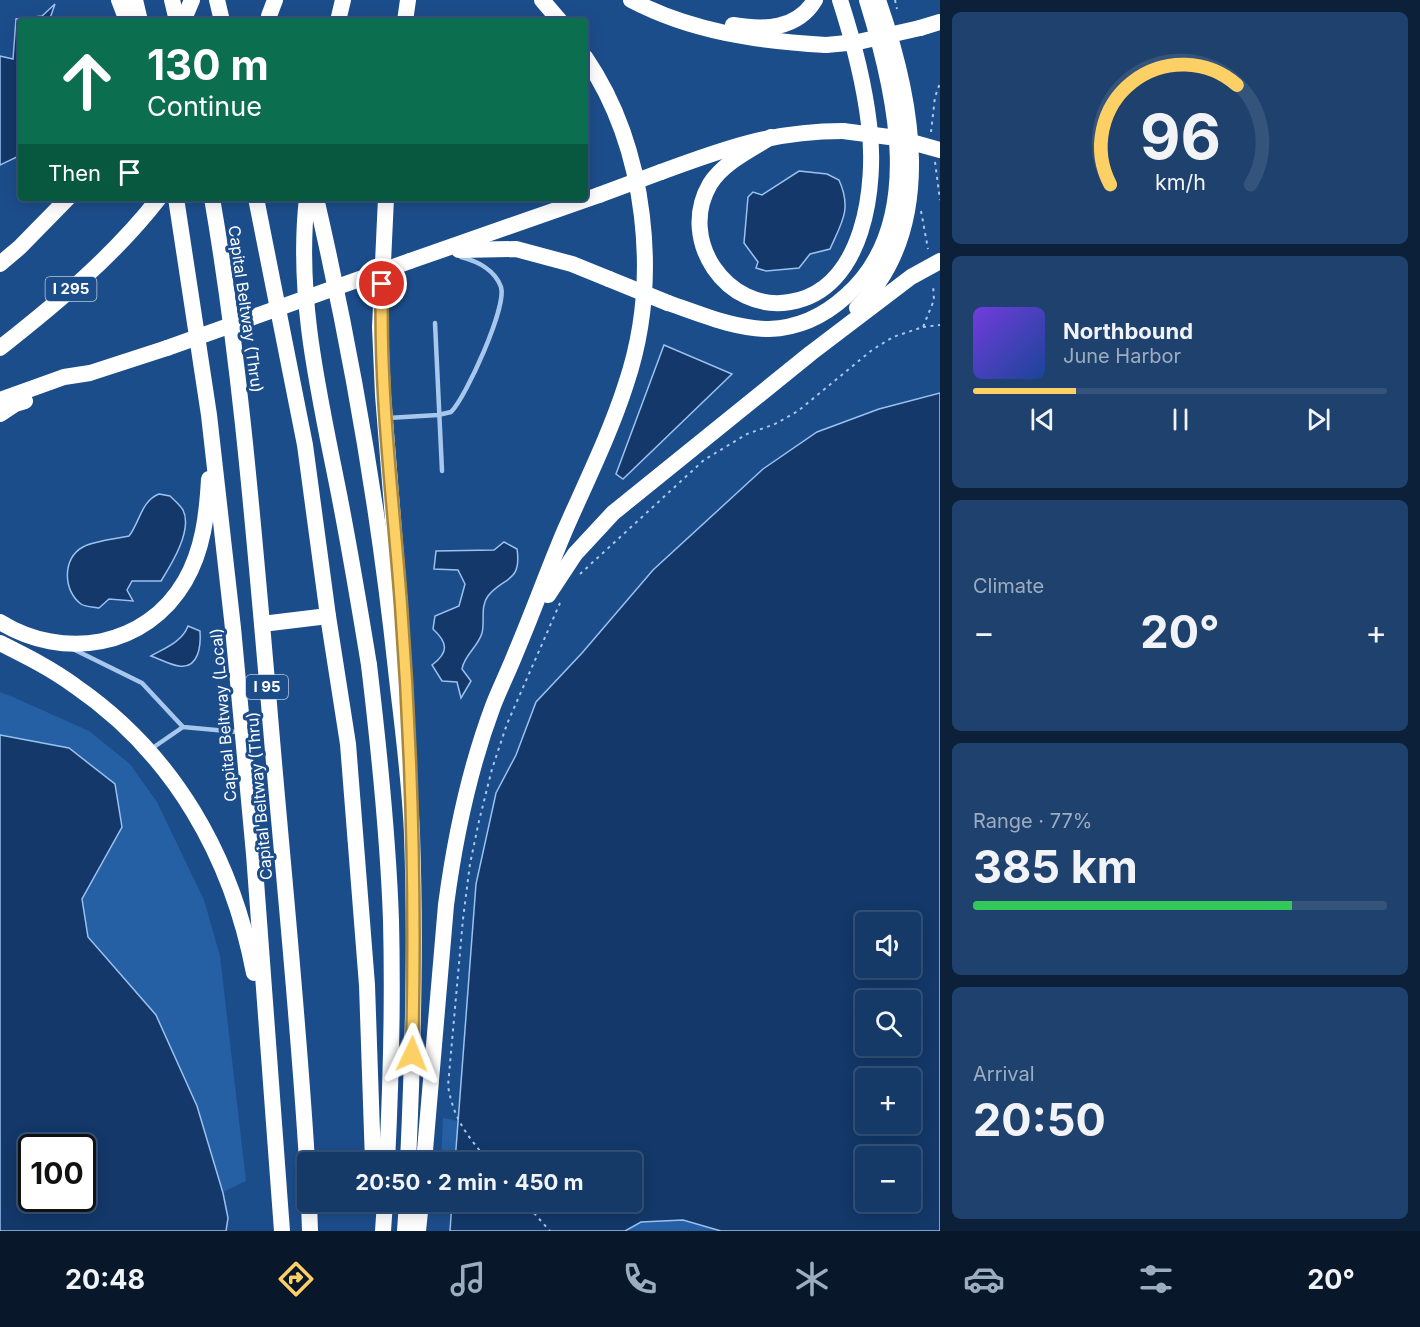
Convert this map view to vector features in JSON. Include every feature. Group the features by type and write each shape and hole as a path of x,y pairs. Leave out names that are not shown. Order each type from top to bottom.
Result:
{"highway":[{"path":"118,0 126,18"},
{"path":"135,0 139,18"},
{"path":"172,0 176,18"},
{"path":"184,18 192,0"},
{"path":"217,0 221,18"},
{"path":"339,18 343,0"},
{"path":"405,18 408,0"},
{"path":"542,0 557,18"},
{"path":"631,0 662,16 729,35 762,41 826,45 867,41 940,22"},
{"path":"655,0 731,25 769,28 797,19 811,7 815,0"},
{"path":"771,137 723,169 710,184 703,202 700,220 701,241 707,258 718,276 735,291 752,299 770,303 791,302 809,297 829,285 845,267 855,247 869,193 870,126 853,44 840,0"},
{"path":"443,251 516,249 572,264 668,303 719,321 741,326 768,329 793,327 818,317 859,285 885,241 893,210 898,155 896,120 867,0"},
{"path":"812,353 869,296 885,274 897,248 906,214 910,183 909,120 905,91 878,0"},
{"path":"425,1152 446,904 469,782 493,705 610,429 627,382 644,302 645,259 642,210 632,162 617,117 588,61"},
{"path":"588,199 744,143 792,133 843,131 897,138 940,150"},
{"path":"0,264 65,201"},
{"name":"I 295","path":"0,348 57,302 138,226 157,201"},
{"name":"Capital Beltway (Local)","path":"176,201 209,415 243,732 282,1231"},
{"name":"Capital Beltway (Thru)","path":"213,201 228,289 247,456 306,1152"},
{"name":"Capital Beltway (Thru)","path":"257,201 305,445 348,744 367,985 373,1152"},
{"path":"307,201 303,255 306,312 314,367 349,546 369,664 386,838 391,920 392,1009 387,1152"},
{"path":"317,201 332,267 371,473 390,609 412,833"},
{"path":"386,201 380,327 407,707 412,833 413,1010 408,1152"},
{"path":"0,400 64,377 90,373 167,348 581,201"},
{"path":"515,654 559,577 593,533 614,513 812,353 911,277 940,261"},
{"path":"0,414 15,404 66,386 90,373"},
{"path":"0,622 33,638 62,645 100,642 131,631 164,608 184,583 195,559 205,523 210,474 209,415"},
{"path":"262,624 328,616"},
{"path":"0,643 36,661 76,686 115,717 148,750 178,787 200,820 238,906 248,942 268,1053"},
{"path":"309,1212 310,1231"},
{"path":"374,1212 374,1231"},
{"path":"383,1231 384,1212"},
{"path":"405,1231 406,1212"},
{"path":"418,1231 420,1212"}],"lane":[{"path":"385,418 438,415 451,412 465,392 498,314 502,298 501,288 496,279 474,260 443,251"},
{"path":"435,323 442,471"},
{"path":"62,645 142,683 183,727"},
{"path":"148,750 183,727 243,732"}],"path":[{"path":"922,327 934,300 933,284"},
{"path":"578,576 704,460 747,434 775,424 798,411 872,350 893,337 939,324"},
{"path":"481,1152 461,1126 454,1112 448,1086 470,864 492,769 507,724 564,597"},
{"path":"533,1212 550,1231"}],"shaded area":[{"path":"55,4 50,18 25,18 42,16"},
{"path":"16,19 18,19 18,156 0,165 0,56 13,59"},
{"path":"799,171 827,174 839,180 845,207 838,231 830,249 810,254 799,268 766,271 756,268 758,262 744,243 748,197 753,192 762,195"},
{"path":"664,345 732,374 623,479 616,474"},
{"path":"940,393 940,1231 721,1231 683,1220 641,1222 625,1231 450,1231 451,1212 642,1212 642,1152 456,1152 476,884 496,793 516,755 536,702 582,653 653,570 763,469 817,432 879,409"},
{"path":"159,494 170,496 182,508 185,518 180,547 161,581 132,581 127,590 133,601 109,599 99,608 81,604 75,598 68,583 68,566 71,559 76,552 88,545 129,536 144,507"},
{"path":"504,542 517,549 517,568 514,574 494,590 486,600 483,609 482,633 463,664 462,669 471,681 461,698 457,682 442,681 432,665 444,652 444,643 433,629 435,616 459,606 465,584 458,570 434,569 436,551 494,550"},
{"path":"188,626 200,631 199,649 191,664 176,665 151,656 182,636"},
{"path":"0,692 89,731 130,764 157,802 204,900 220,956 246,1181 223,1192 197,1106 156,1015 88,937 82,899 122,827 69,748 0,735"},
{"path":"0,735 69,748 115,784 122,827 82,899 88,937 156,1015 197,1106 223,1193 228,1218 226,1231 0,1231"},
{"path":"443,1118 468,1123 493,1152 441,1152"},
{"path":"683,1220 721,1231 625,1231 641,1222"}],"route":[{"path":"382,284 380,327 383,395 408,728 412,833 412,1054"}]}
